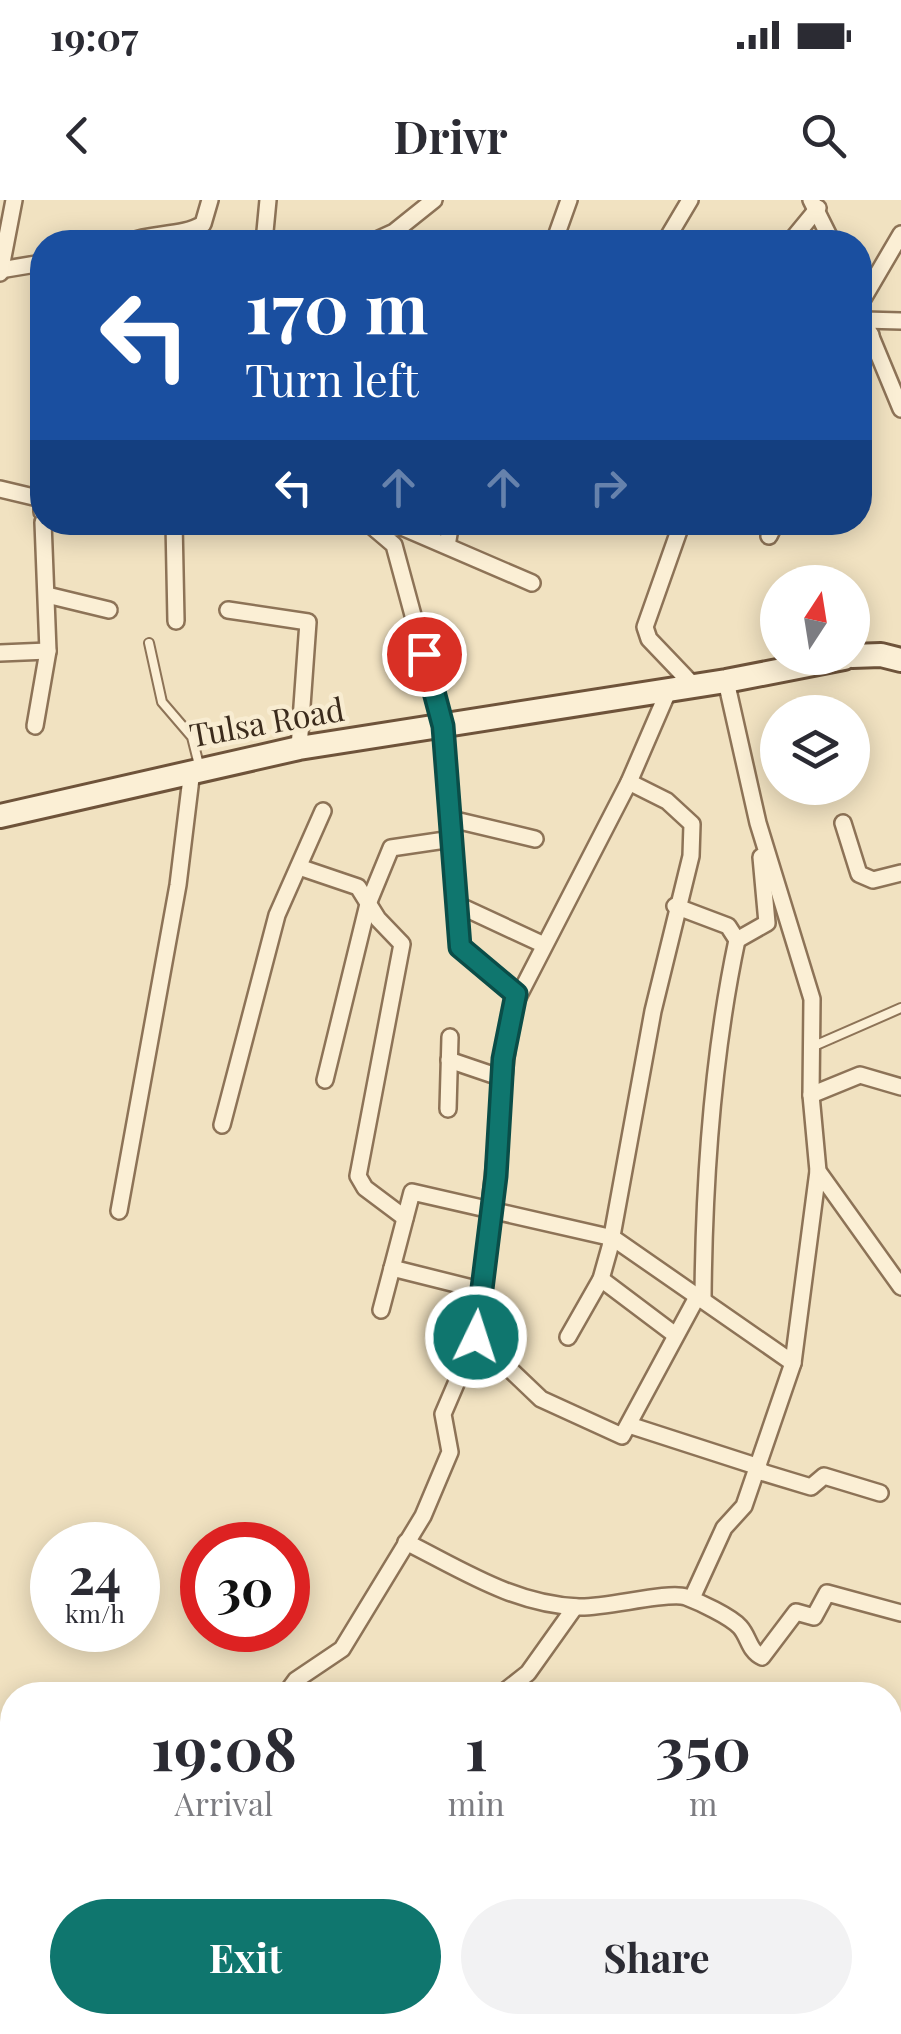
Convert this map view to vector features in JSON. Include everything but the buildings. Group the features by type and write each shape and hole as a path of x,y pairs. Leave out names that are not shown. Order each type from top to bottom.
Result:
{"main road":[{"path":"870,655 901,660"},
{"name":"Tulsa Road","path":"0,816 299,748 760,674"}],"street":[{"path":"14,200 0,272 30,266"},
{"path":"194,230 203,224 210,200"},
{"path":"265,230 268,200"},
{"path":"396,230 434,200"},
{"path":"559,230 570,200"},
{"path":"672,230 690,200"},
{"path":"798,230 814,204"},
{"path":"814,204 826,230"},
{"path":"872,299 901,234"},
{"path":"872,318 901,321"},
{"path":"872,337 901,409"},
{"path":"0,489 30,496"},
{"path":"35,726 48,651 44,535"},
{"path":"174,535 176,621"},
{"path":"382,535 394,545 443,726 460,947 516,994"},
{"path":"423,535 532,583"},
{"path":"446,546 448,535"},
{"path":"295,1682 342,1650 423,1516 450,1452 443,1414 476,1337 492,1210 502,1078 516,994 681,686 645,627 678,535"},
{"path":"47,595 109,610"},
{"path":"228,610 308,622 299,748"},
{"path":"0,652 48,651"},
{"path":"692,1598 724,1528 744,1506 793,1363 818,1172 812,1095 812,999 758,823 726,681"},
{"path":"119,1211 196,769"},
{"path":"568,1337 600,1279 613,1238 675,906 690,856 692,824 667,801 629,782"},
{"path":"222,1125 277,915 324,811"},
{"path":"450,818 535,839"},
{"path":"737,940 767,923 758,823"},
{"path":"844,823 859,874 873,880 901,873"},
{"path":"325,1080 368,904 390,848 452,839"},
{"path":"299,867 358,887 404,950 358,1176 365,1188 405,1218"},
{"path":"456,904 542,944"},
{"path":"476,1337 496,1350 541,1399 622,1436 674,1334 700,1298 704,1186 725,998 737,940 728,926 675,906"},
{"path":"448,1109 450,1037"},
{"path":"449,1060 502,1078"},
{"path":"812,1095 860,1075 901,1088"},
{"path":"818,1172 901,1287"},
{"path":"381,1310 412,1192 613,1238 793,1363"},
{"path":"392,1268 480,1290"},
{"path":"600,1279 674,1334"},
{"path":"629,1425 811,1487 824,1476 880,1494"},
{"path":"406,1542 516,1596 574,1607 639,1604 659,1596 692,1598 736,1623 754,1652 762,1657 796,1612 814,1617 828,1593 901,1613"},
{"path":"517,1682 528,1673 574,1607"}],"lane":[{"path":"149,644 162,702 192,736 196,769"},
{"path":"814,1046 901,1008"}],"route":[{"path":"424,654 443,726 460,947 516,994 503,1059 496,1176 476,1337"}]}
